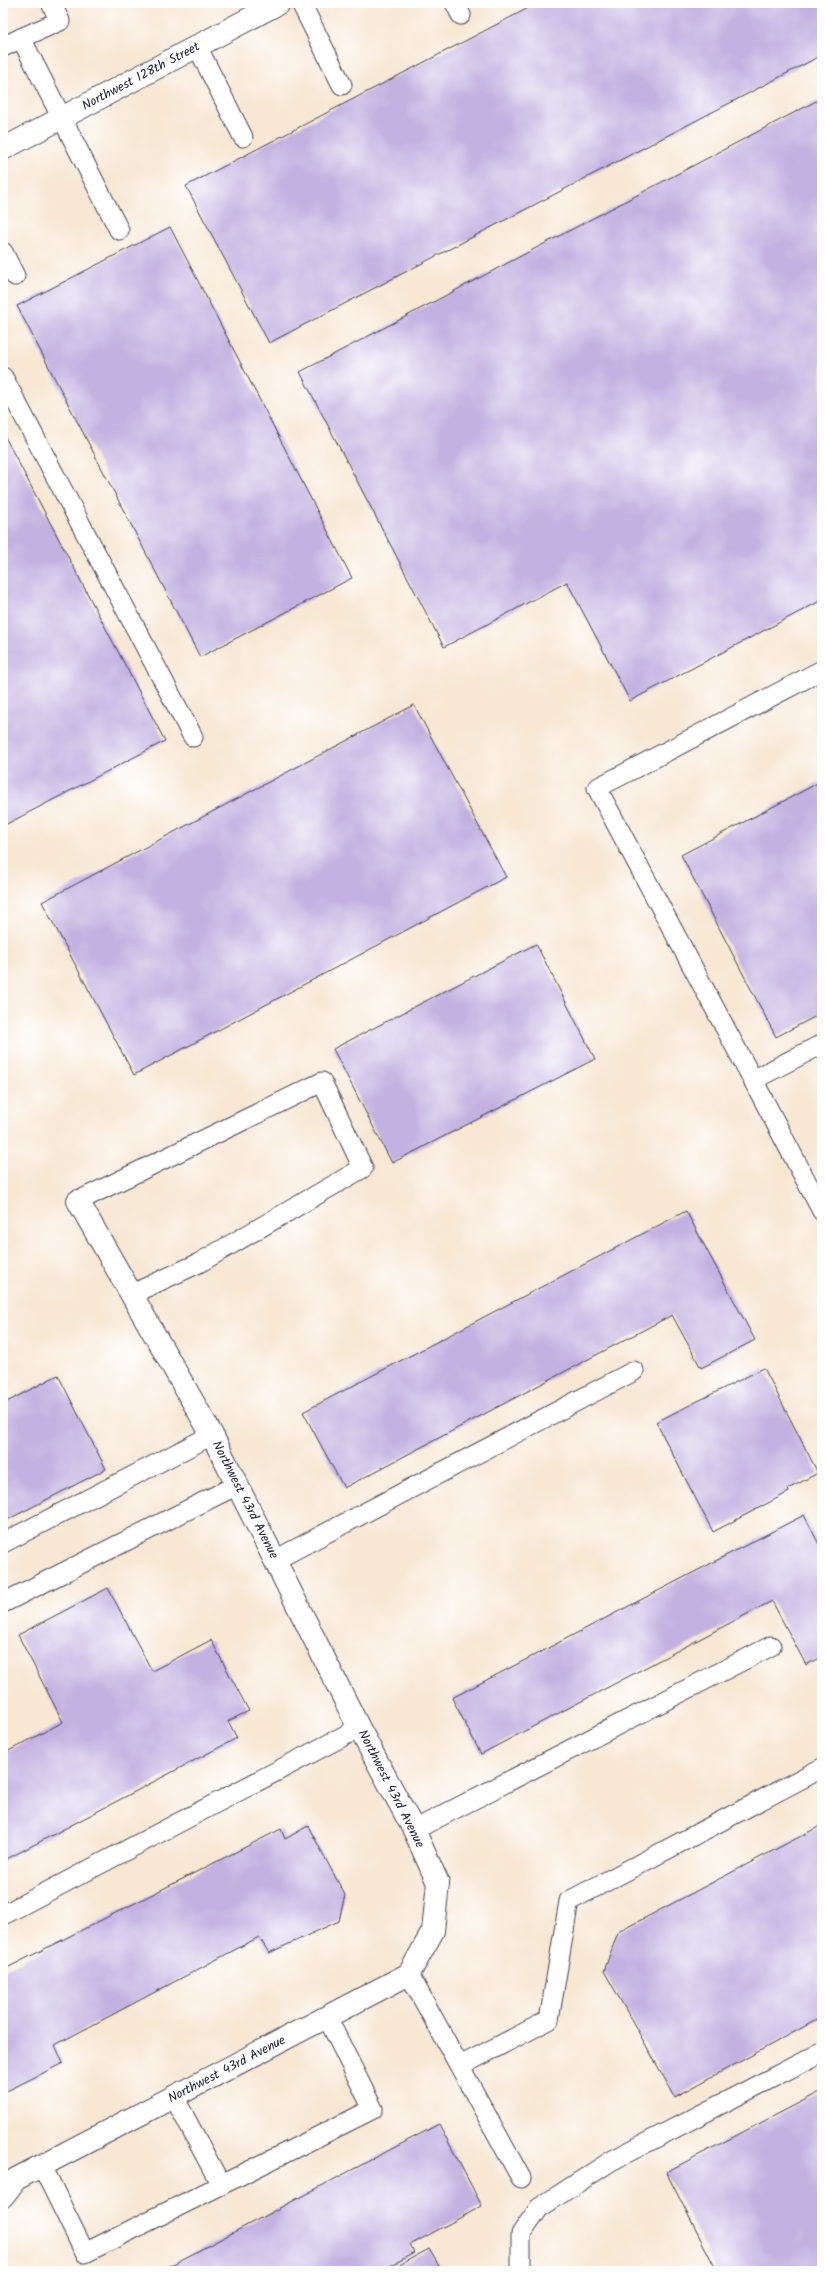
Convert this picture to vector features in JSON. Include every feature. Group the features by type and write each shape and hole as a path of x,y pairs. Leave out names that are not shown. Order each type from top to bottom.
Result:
{"street":[{"name":"Northwest 128th Street","path":"3,149 279,3"},
{"name":"Northwest 43rd Avenue","path":"3,2196 16,2179 409,1974 433,1931 438,1883 414,1830 359,1728 212,1435 78,1201"}],"lane":[{"path":"3,47 60,21 51,3"},
{"path":"301,3 342,85"},
{"path":"21,38 120,230"},
{"path":"197,46 243,137"},
{"path":"3,252 15,276"},
{"path":"3,376 193,737"},
{"path":"822,670 597,788 822,1211"},
{"path":"753,1080 822,1044"},
{"path":"78,1201 322,1082 363,1168 199,1263 132,1294"},
{"path":"275,1560 634,1371"},
{"path":"3,1543 212,1435"},
{"path":"3,1603 237,1485"},
{"path":"414,1830 771,1646"},
{"path":"3,1915 359,1728"},
{"path":"460,2066 549,2020 569,1902 822,1768"},
{"path":"409,1974 521,2178"},
{"path":"42,2166 85,2253 373,2109 327,2017"},
{"path":"522,2271 521,2234 539,2208 612,2161 822,2052"},
{"path":"174,2097 221,2186"}],"building":[{"path":"538,3 820,3 822,7 822,55 269,343 186,186"},
{"path":"822,98 822,600 630,701 567,582 444,647 300,372"},
{"path":"170,227 352,578 200,657 17,306"},
{"path":"3,433 165,741 3,826"},
{"path":"414,705 506,877 134,1075 42,902"},
{"path":"822,781 822,1013 776,1037 681,855"},
{"path":"536,944 595,1059 392,1163 333,1049"},
{"path":"686,1211 755,1340 701,1368 672,1315 344,1488 303,1412"},
{"path":"764,1368 818,1473 788,1489 789,1492 713,1532 656,1422"},
{"path":"58,1375 106,1469 3,1522 3,1404"},
{"path":"804,1515 822,1550 822,1657 806,1665 772,1601 481,1754 452,1698"},
{"path":"108,1588 152,1671 211,1640 249,1711 228,1721 237,1738 3,1861 3,1754 63,1722 18,1635"},
{"path":"822,1825 822,2017 675,2097 604,1971 618,1932"},
{"path":"308,1826 345,1895 339,1921 269,1953 259,1937 55,2045 63,2063 3,2093 3,1970 281,1829 285,1839"},
{"path":"822,2091 822,2271 717,2271 666,2172"},
{"path":"439,2124 482,2206 410,2245 414,2253 381,2271 160,2271"},
{"path":"429,2249 442,2271 388,2271"}]}
